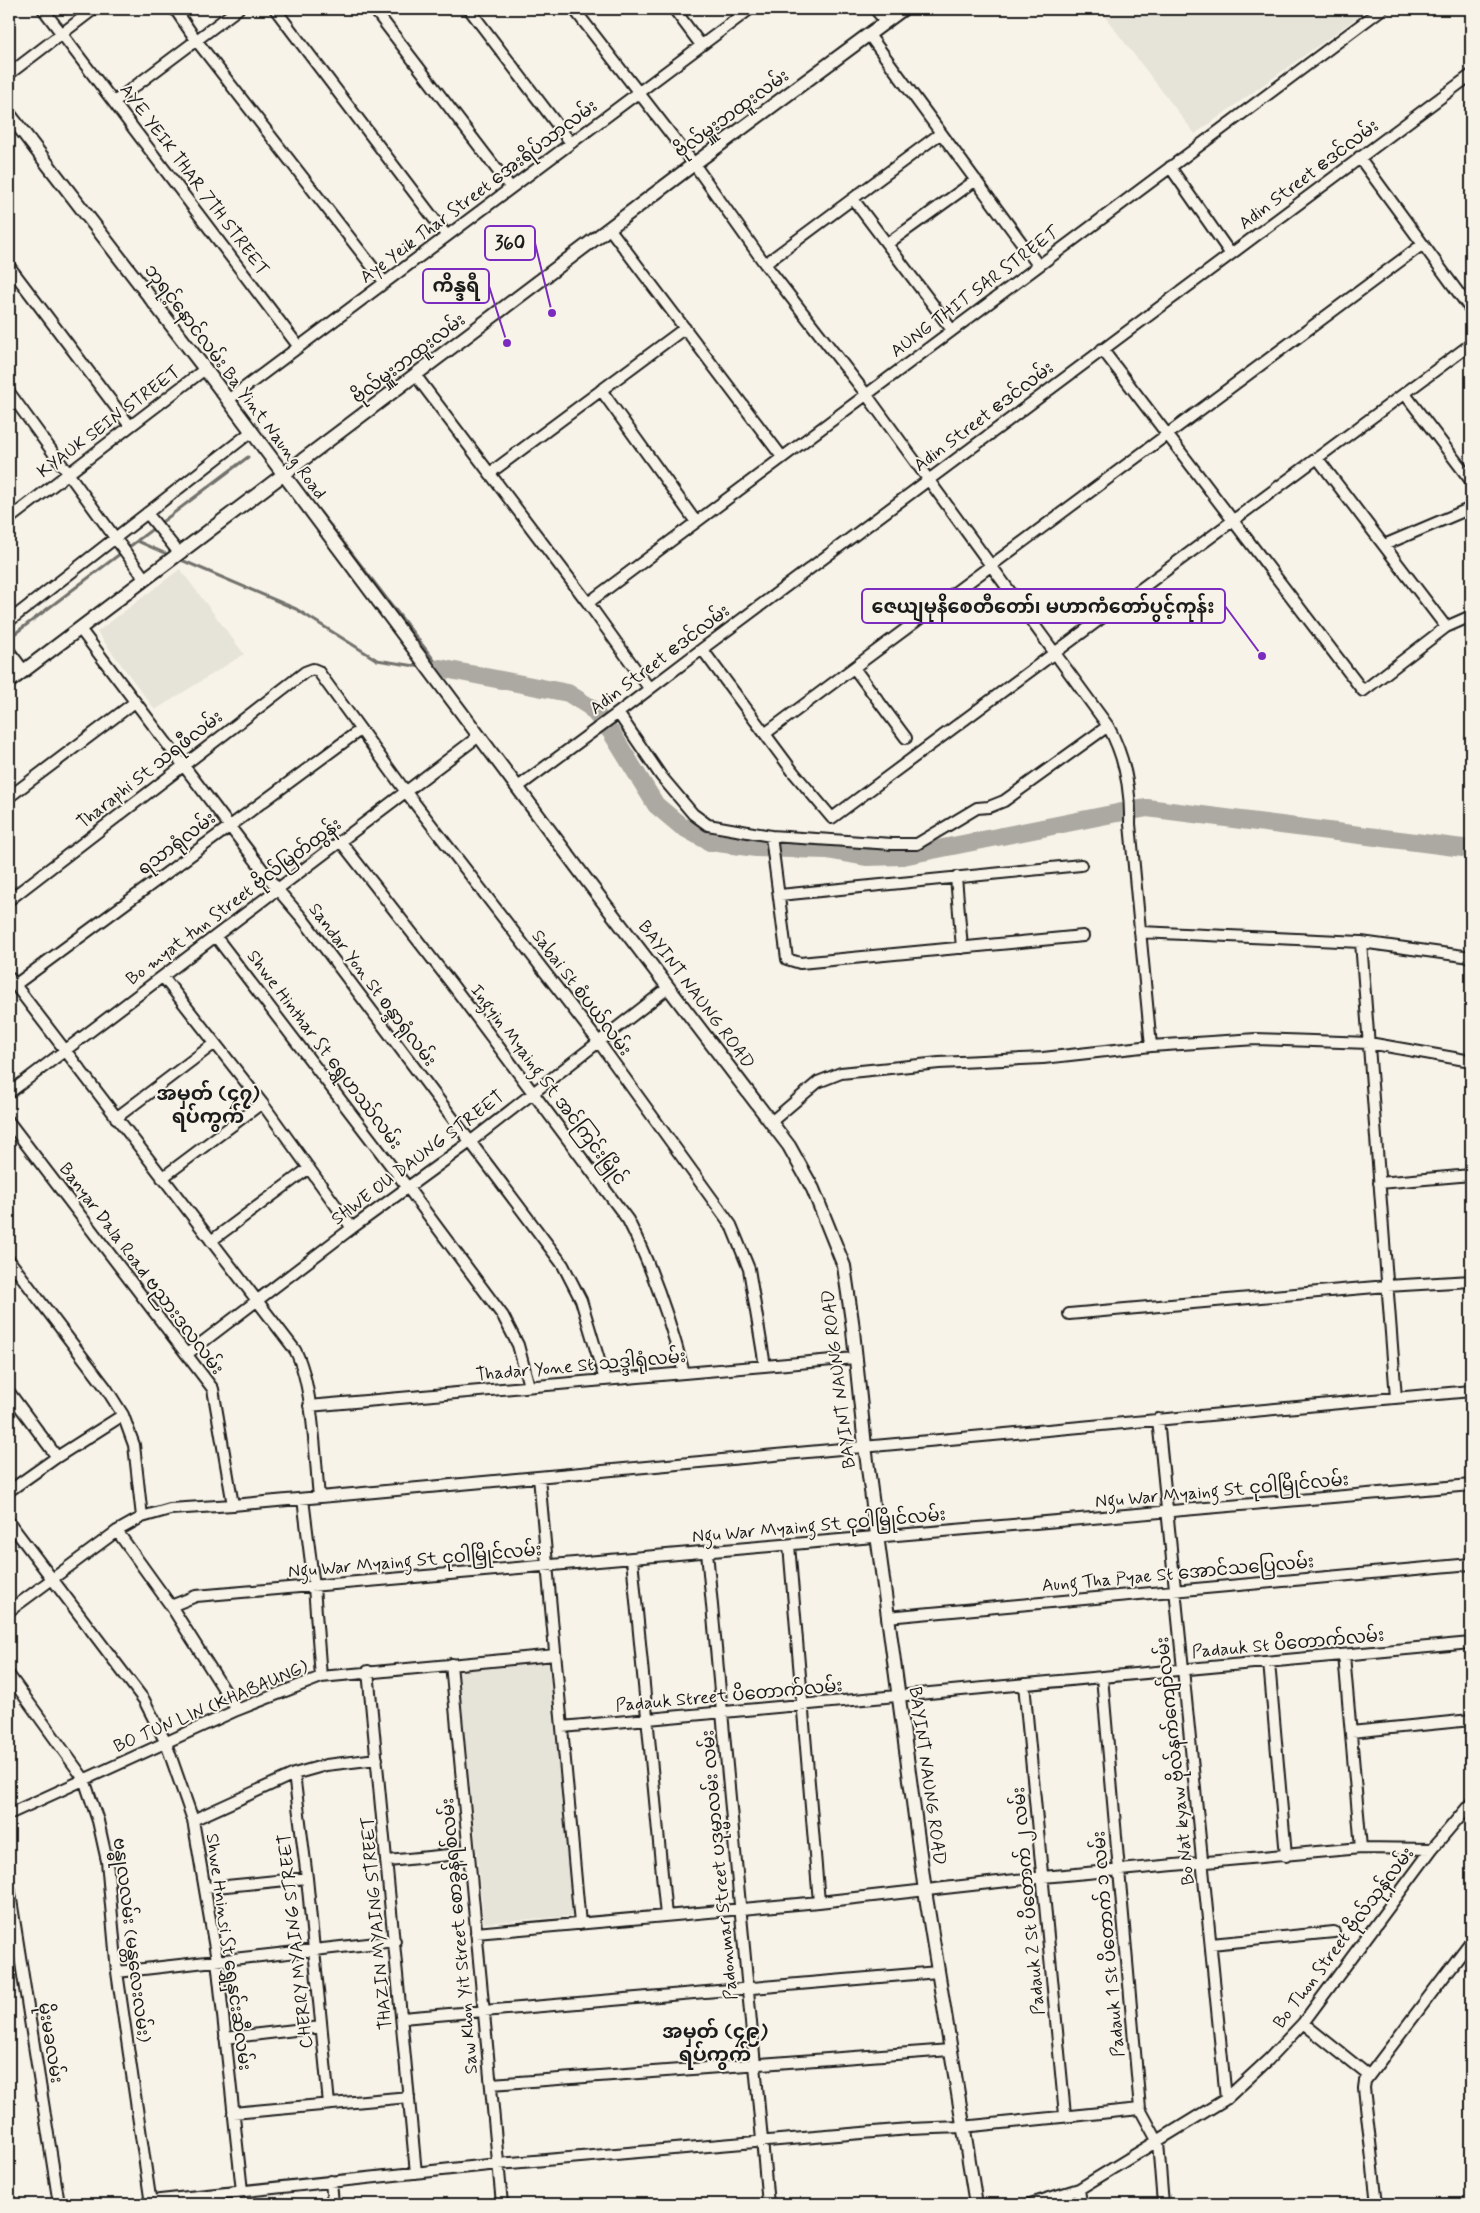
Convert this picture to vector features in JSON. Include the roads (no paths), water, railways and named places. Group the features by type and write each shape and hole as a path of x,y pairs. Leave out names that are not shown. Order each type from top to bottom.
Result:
{"main road":[{"name":"ဗိုလ်မှူးဘထူးလမ်း","path":"9,682 284,476 694,164 903,9"},
{"name":"ဘုရင့်နောင်လမ်း Ba Yint Naung Road","path":"9,114 205,369 432,673"},
{"name":"BAYINT NAUNG ROAD","path":"432,673 789,1146 813,1189 844,1266 864,1446 925,1891 976,2204"}],"street":[{"name":"AYE YEIK THAR 7TH STREET","path":"43,9 300,346"},
{"path":"9,74 94,9"},
{"path":"175,9 196,40 385,283"},
{"path":"114,102 238,9"},
{"path":"275,9 447,236"},
{"path":"374,9 511,188"},
{"path":"469,9 571,143"},
{"path":"574,9 694,164 765,264 866,394 1108,726 1118,745 1131,795 1130,824 1151,1046"},
{"path":"674,9 701,45"},
{"name":"Aye Yeik Thar Street အေးရိပ်သာလမ်း","path":"228,400 750,9"},
{"path":"875,9 886,22"},
{"name":"AUNG THIT SAR STREET","path":"588,603 1382,9"},
{"path":"869,35 1038,265"},
{"name":"Adin Street ဧဒင်လမ်း","path":"518,787 1471,75"},
{"path":"765,264 941,133"},
{"path":"1359,157 1471,310"},
{"path":"1170,167 1230,254"},
{"path":"887,244 976,180"},
{"path":"853,198 952,330"},
{"path":"609,228 782,457"},
{"path":"766,734 1423,244"},
{"path":"9,266 130,426"},
{"path":"490,473 685,328"},
{"path":"702,649 794,773 832,818 1471,344"},
{"path":"1102,349 1363,691 1446,627 1471,616"},
{"name":"KYAUK SEIN STREET","path":"9,519 205,369"},
{"path":"416,376 588,603 649,688"},
{"path":"601,390 696,522"},
{"path":"9,392 145,579"},
{"path":"1405,394 1471,481"},
{"path":"9,621 119,541 251,432"},
{"path":"1318,458 1446,627"},
{"path":"1384,545 1471,508"},
{"path":"150,516 179,553"},
{"name":"Sandar Yon St စန္ဒာရုံလမ်း","path":"80,629 228,825 302,918 563,1266 581,1300 605,1380"},
{"path":"9,651 24,671"},
{"name":"Sabai St စံပယ်လမ်း","path":"313,668 318,671 406,792 598,1041 731,1225 749,1269 765,1366"},
{"name":"Tharaphi St သရဖီလမ်း","path":"9,900 183,765 305,672 313,668"},
{"path":"854,668 906,738"},
{"path":"9,797 134,702"},
{"path":"614,716 693,814 708,825 772,841 892,844 917,844 977,808 989,808 1004,801 1108,726"},
{"name":"ရသာရုံလမ်း","path":"12,981 360,730"},
{"name":"Bo myat tun Street ဗိုလ်မြတ်ထွန်း","path":"9,1093 479,736"},
{"path":"772,841 787,959 792,962 800,963 1083,936"},
{"name":"Ingyin Myaing St အင်ကြင်းမြိုင်","path":"341,842 532,1091 628,1220 644,1251 670,1320 684,1373"},
{"path":"780,894 1081,865"},
{"path":"956,877 962,948"},
{"path":"1140,932 1361,942 1471,957"},
{"name":"Shwe Hinthar St ရွှေဟဿ်လမ်း","path":"216,937 408,1188 503,1316 518,1345 530,1386"},
{"path":"1361,942 1396,1398"},
{"path":"163,977 262,1103 352,1228"},
{"path":"12,981 295,1350 301,1362 309,1406 319,1497"},
{"name":"SHWE OU DAUNG STREET","path":"187,1354 352,1228 470,1142 532,1091 668,988"},
{"path":"771,1122 818,1082 841,1073 939,1063 1043,1058 1151,1046 1256,1039 1368,1043 1471,1061"},
{"path":"116,1118 215,1043"},
{"path":"162,1178 262,1103"},
{"name":"Banyar Dala Road ဗညားဒလလမ်း","path":"9,1122 213,1389 233,1506"},
{"path":"211,1241 309,1168"},
{"path":"1379,1183 1471,1175"},
{"path":"9,1260 106,1388 123,1415 134,1445 142,1517"},
{"path":"1070,1314 1387,1286 1471,1281"},
{"name":"Thadar Yone St သဒ္ဒါရုံလမ်း","path":"309,1406 855,1358"},
{"path":"9,1611 117,1531 142,1517 170,1509 233,1506 864,1446 1079,1429 1158,1419 1471,1391"},
{"path":"9,1392 57,1456"},
{"path":"9,1491 57,1456 123,1415"},
{"name":"Bo Nat kyaw ဗိုလ်နက်ကျော်လမ်း","path":"1158,1419 1226,2099"},
{"path":"539,1477 580,1924"},
{"name":"Ngu War Myaing St ငုဝါမြိုင်လမ်း","path":"171,1606 196,1596 1471,1485"},
{"path":"303,1499 314,1587 322,1677"},
{"name":"Shwe Hninsi St ရွှေနှင်းဆီလမ်း","path":"9,1522 144,1700 166,1743 193,1820 217,1960 242,2191"},
{"path":"117,1531 171,1606 238,1710"},
{"path":"789,1545 804,1705 819,1902"},
{"name":"Padonmar Street ပဒုမ္မာလမ်း လမ်း","path":"707,1552 768,2204"},
{"path":"632,1559 666,1916"},
{"name":"Aung Tha Pyae St အောင်သပြေလမ်း","path":"888,1617 1471,1564"},
{"name":"Padauk St ပိတောက်လမ်း","path":"899,1696 1344,1655 1471,1646"},
{"name":"BO TUN LIN (KHABAUNG)","path":"9,1814 238,1710 322,1677 368,1671 555,1655"},
{"path":"1344,1655 1361,1848"},
{"path":"1269,1662 1286,1856"},
{"name":"Saw Khon Yit Street စောခွန်ရစ်လမ်း","path":"452,1664 502,2204"},
{"name":"THAZIN MYAING STREET","path":"368,1671 388,1861 416,2173"},
{"name":"ဗန္ဓုလလမ်း (မန္တလေးလမ်း)","path":"9,1675 84,1779 98,1821 107,1861 117,1972 151,2203"},
{"name":"Padauk 1 St ပိတောက် ၁ လမ်း","path":"1102,1677 1140,2109 1158,2142 1163,2204"},
{"name":"Padauk 2 St ပိတောက် ၂ လမ်း","path":"1024,1684 1065,2115"},
{"name":"Padauk Street ပိတောက်လမ်း","path":"562,1728 899,1696"},
{"path":"1351,1732 1471,1720"},
{"path":"193,1820 294,1774 326,1765 377,1759"},
{"name":"CHERRY MYAING STREET","path":"294,1774 307,1878 329,2104"},
{"name":"Bo Thon Street ဗိုလ်သုန်လမ်း","path":"1030,2204 1079,2189 1226,2099 1268,2060 1303,2023 1432,1849 1471,1803"},
{"path":"476,1933 819,1902 1043,1876 1202,1864 1361,1848 1432,1849"},
{"path":"388,1861 469,1853"},
{"path":"206,1888 307,1878"},
{"name":"မိုးမခလမ်း","path":"9,1887 59,2204"},
{"path":"1211,1944 1334,1932"},
{"path":"117,1972 395,1941"},
{"path":"1377,2204 1364,2088 1368,2075 1471,1942"},
{"path":"402,2018 938,1972"},
{"path":"1303,2023 1368,2075"},
{"path":"225,2038 321,2026"},
{"path":"491,2084 754,2063 950,2050"},
{"path":"233,2113 409,2097"},
{"path":"151,2203 242,2191 498,2164 910,2129 962,2127 1065,2115 1140,2109"},
{"path":"331,2181 333,2204"},
{"path":"1079,2189 1081,2204"}],"waterway":[{"path":"138,540 248,457"},
{"path":"320,512 440,668"},
{"path":"9,638 137,541 171,556"},
{"path":"179,559 296,609 377,660 422,667"},
{"path":"440,668 568,693 590,707 611,732 656,805 681,826 710,842 756,848 827,850 866,857 903,856 1147,808 1471,849"}],"place":[{"name":"360","path":"552,313"},
{"name":"ကိန္ဒရီ","path":"507,343"},
{"name":"ဇေယျမုနိစေတီတော်၊ မဟာကံတော်ပွင့်ကုန်း","path":"1262,656"}],"district":[{"name":"အမှတ် (၄၇) ရပ်ကွက်","path":"208,1106"},
{"name":"အမှတ် (၄၉) ရပ်ကွက်","path":"715,2044"}]}
